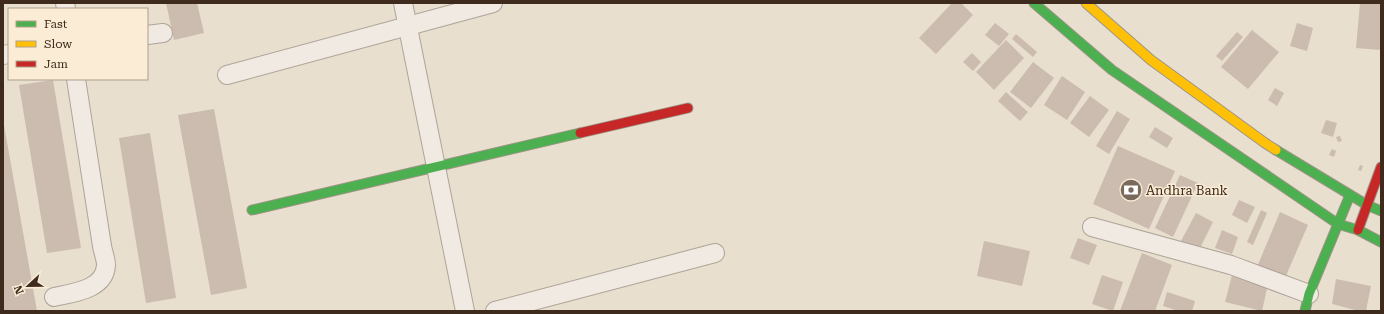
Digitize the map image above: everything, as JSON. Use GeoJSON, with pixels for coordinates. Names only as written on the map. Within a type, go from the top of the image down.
{"type":"FeatureCollection","features":[{"type":"Feature","properties":{"kind":"main road"},"geometry":{"type":"LineString","coordinates":[[1034,3],[1112,70],[1338,224],[1358,230],[1381,242]]}},
{"type":"Feature","properties":{"kind":"main road"},"geometry":{"type":"LineString","coordinates":[[1086,3],[1151,60],[1265,143],[1350,195],[1381,212]]}},
{"type":"Feature","properties":{"kind":"main road"},"geometry":{"type":"LineString","coordinates":[[252,210],[688,108]]}},
{"type":"Feature","properties":{"kind":"main road"},"geometry":{"type":"LineString","coordinates":[[1358,230],[1381,167]]}},
{"type":"Feature","properties":{"kind":"main road"},"geometry":{"type":"LineString","coordinates":[[1307,302],[1350,195]]}},
{"type":"Feature","properties":{"kind":"street"},"geometry":{"type":"LineString","coordinates":[[402,3],[408,26],[465,311]]}},
{"type":"Feature","properties":{"kind":"street"},"geometry":{"type":"LineString","coordinates":[[227,75],[493,3]]}},
{"type":"Feature","properties":{"kind":"street"},"geometry":{"type":"LineString","coordinates":[[54,297],[87,289],[102,278],[106,265],[76,80]]}},
{"type":"Feature","properties":{"kind":"street"},"geometry":{"type":"LineString","coordinates":[[1092,227],[1231,265],[1307,302]]}},
{"type":"Feature","properties":{"kind":"street"},"geometry":{"type":"LineString","coordinates":[[495,311],[715,253]]}},
{"type":"Feature","properties":{"kind":"building"},"geometry":{"type":"Polygon","coordinates":[[[166,3],[197,3],[204,33],[174,40],[166,3]]]}},
{"type":"Feature","properties":{"kind":"building"},"geometry":{"type":"Polygon","coordinates":[[[952,3],[961,3],[973,15],[936,54],[919,38],[952,3]]]}},
{"type":"Feature","properties":{"kind":"building"},"geometry":{"type":"Polygon","coordinates":[[[1360,3],[1381,3],[1381,50],[1356,48],[1360,3]]]}},
{"type":"Feature","properties":{"kind":"building"},"geometry":{"type":"Polygon","coordinates":[[[995,23],[1009,34],[999,46],[985,35],[995,23]]]}},
{"type":"Feature","properties":{"kind":"building"},"geometry":{"type":"Polygon","coordinates":[[[1297,23],[1313,28],[1307,51],[1290,46],[1297,23]]]}},
{"type":"Feature","properties":{"kind":"building"},"geometry":{"type":"Polygon","coordinates":[[[1252,30],[1279,52],[1248,89],[1221,67],[1252,30]]]}},
{"type":"Feature","properties":{"kind":"building"},"geometry":{"type":"Polygon","coordinates":[[[1237,32],[1243,37],[1222,61],[1216,56],[1237,32]]]}},
{"type":"Feature","properties":{"kind":"building"},"geometry":{"type":"Polygon","coordinates":[[[1016,34],[1037,52],[1033,57],[1012,39],[1016,34]]]}},
{"type":"Feature","properties":{"kind":"building"},"geometry":{"type":"Polygon","coordinates":[[[1006,40],[1024,58],[994,90],[976,72],[1006,40]]]}},
{"type":"Feature","properties":{"kind":"building"},"geometry":{"type":"Polygon","coordinates":[[[972,53],[981,62],[973,71],[963,62],[972,53]]]}},
{"type":"Feature","properties":{"kind":"building"},"geometry":{"type":"Polygon","coordinates":[[[1033,62],[1054,78],[1031,108],[1010,92],[1033,62]]]}},
{"type":"Feature","properties":{"kind":"building"},"geometry":{"type":"Polygon","coordinates":[[[1062,76],[1085,92],[1067,120],[1044,105],[1062,76]]]}},
{"type":"Feature","properties":{"kind":"building"},"geometry":{"type":"Polygon","coordinates":[[[53,80],[81,248],[47,253],[19,85],[53,80]]]}},
{"type":"Feature","properties":{"kind":"building"},"geometry":{"type":"Polygon","coordinates":[[[1275,88],[1284,93],[1277,106],[1268,100],[1275,88]]]}},
{"type":"Feature","properties":{"kind":"building"},"geometry":{"type":"Polygon","coordinates":[[[1006,92],[1028,112],[1020,121],[998,101],[1006,92]]]}},
{"type":"Feature","properties":{"kind":"building"},"geometry":{"type":"Polygon","coordinates":[[[1090,96],[1109,110],[1089,137],[1070,123],[1090,96]]]}},
{"type":"Feature","properties":{"kind":"building"},"geometry":{"type":"Polygon","coordinates":[[[214,109],[247,288],[211,295],[178,115],[214,109]]]}},
{"type":"Feature","properties":{"kind":"building"},"geometry":{"type":"Polygon","coordinates":[[[1117,111],[1130,119],[1109,154],[1096,146],[1117,111]]]}},
{"type":"Feature","properties":{"kind":"building"},"geometry":{"type":"Polygon","coordinates":[[[1326,120],[1337,123],[1333,137],[1321,133],[1326,120]]]}},
{"type":"Feature","properties":{"kind":"building"},"geometry":{"type":"Polygon","coordinates":[[[4,125],[37,311],[3,311],[4,125]]]}},
{"type":"Feature","properties":{"kind":"building"},"geometry":{"type":"Polygon","coordinates":[[[1155,127],[1173,138],[1167,148],[1149,137],[1155,127]]]}},
{"type":"Feature","properties":{"kind":"building"},"geometry":{"type":"Polygon","coordinates":[[[150,133],[176,298],[146,303],[119,138],[150,133]]]}},
{"type":"Feature","properties":{"kind":"building"},"geometry":{"type":"Polygon","coordinates":[[[1340,136],[1342,141],[1338,142],[1336,137],[1340,136]]]}},
{"type":"Feature","properties":{"kind":"building"},"geometry":{"type":"Polygon","coordinates":[[[1118,146],[1175,171],[1149,229],[1093,204],[1118,146]]]}},
{"type":"Feature","properties":{"kind":"building"},"geometry":{"type":"Polygon","coordinates":[[[1332,149],[1336,151],[1334,157],[1329,155],[1332,149]]]}},
{"type":"Feature","properties":{"kind":"building"},"geometry":{"type":"Polygon","coordinates":[[[1360,165],[1363,166],[1361,171],[1358,170],[1360,165]]]}},
{"type":"Feature","properties":{"kind":"building"},"geometry":{"type":"Polygon","coordinates":[[[1180,175],[1198,183],[1173,237],[1155,228],[1180,175]]]}},
{"type":"Feature","properties":{"kind":"building"},"geometry":{"type":"Polygon","coordinates":[[[1239,200],[1255,207],[1247,223],[1232,215],[1239,200]]]}},
{"type":"Feature","properties":{"kind":"building"},"geometry":{"type":"Polygon","coordinates":[[[1261,210],[1267,213],[1253,245],[1247,242],[1261,210]]]}},
{"type":"Feature","properties":{"kind":"building"},"geometry":{"type":"Polygon","coordinates":[[[1280,212],[1308,225],[1285,278],[1257,267],[1280,212]]]}},
{"type":"Feature","properties":{"kind":"building"},"geometry":{"type":"Polygon","coordinates":[[[1196,213],[1213,222],[1199,250],[1181,241],[1196,213]]]}},
{"type":"Feature","properties":{"kind":"building"},"geometry":{"type":"Polygon","coordinates":[[[1222,230],[1238,237],[1232,254],[1215,248],[1222,230]]]}},
{"type":"Feature","properties":{"kind":"building"},"geometry":{"type":"Polygon","coordinates":[[[1078,238],[1097,245],[1089,265],[1070,258],[1078,238]]]}},
{"type":"Feature","properties":{"kind":"building"},"geometry":{"type":"Polygon","coordinates":[[[984,241],[1030,251],[1022,286],[977,276],[984,241]]]}},
{"type":"Feature","properties":{"kind":"building"},"geometry":{"type":"Polygon","coordinates":[[[1142,253],[1172,265],[1155,311],[1120,311],[1142,253]]]}},
{"type":"Feature","properties":{"kind":"building"},"geometry":{"type":"Polygon","coordinates":[[[1102,275],[1123,282],[1113,311],[1092,304],[1102,275]]]}},
{"type":"Feature","properties":{"kind":"building"},"geometry":{"type":"Polygon","coordinates":[[[1232,275],[1268,284],[1262,311],[1225,302],[1232,275]]]}},
{"type":"Feature","properties":{"kind":"building"},"geometry":{"type":"Polygon","coordinates":[[[1336,279],[1371,286],[1366,311],[1359,311],[1332,304],[1336,279]]]}},
{"type":"Feature","properties":{"kind":"building"},"geometry":{"type":"Polygon","coordinates":[[[1167,292],[1195,301],[1192,311],[1178,311],[1163,306],[1167,292]]]}},
{"type":"Feature","properties":{"kind":"traffic: fast"},"geometry":{"type":"LineString","coordinates":[[1034,3],[1112,70],[1338,224],[1358,230],[1381,242]]}},
{"type":"Feature","properties":{"kind":"traffic: fast"},"geometry":{"type":"LineString","coordinates":[[252,210],[580,133]]}},
{"type":"Feature","properties":{"kind":"traffic: fast"},"geometry":{"type":"LineString","coordinates":[[1276,150],[1367,205],[1381,211]]}},
{"type":"Feature","properties":{"kind":"traffic: fast"},"geometry":{"type":"LineString","coordinates":[[1305,311],[1309,294],[1350,195]]}},
{"type":"Feature","properties":{"kind":"traffic: slow"},"geometry":{"type":"LineString","coordinates":[[1086,3],[1151,60],[1276,150]]}},
{"type":"Feature","properties":{"kind":"traffic: jam"},"geometry":{"type":"LineString","coordinates":[[580,133],[688,108]]}},
{"type":"Feature","properties":{"kind":"traffic: jam"},"geometry":{"type":"LineString","coordinates":[[1358,230],[1381,167]]}},
{"type":"Feature","properties":{"kind":"place","name":"Andhra Bank"},"geometry":{"type":"Point","coordinates":[1131,190]}}]}
